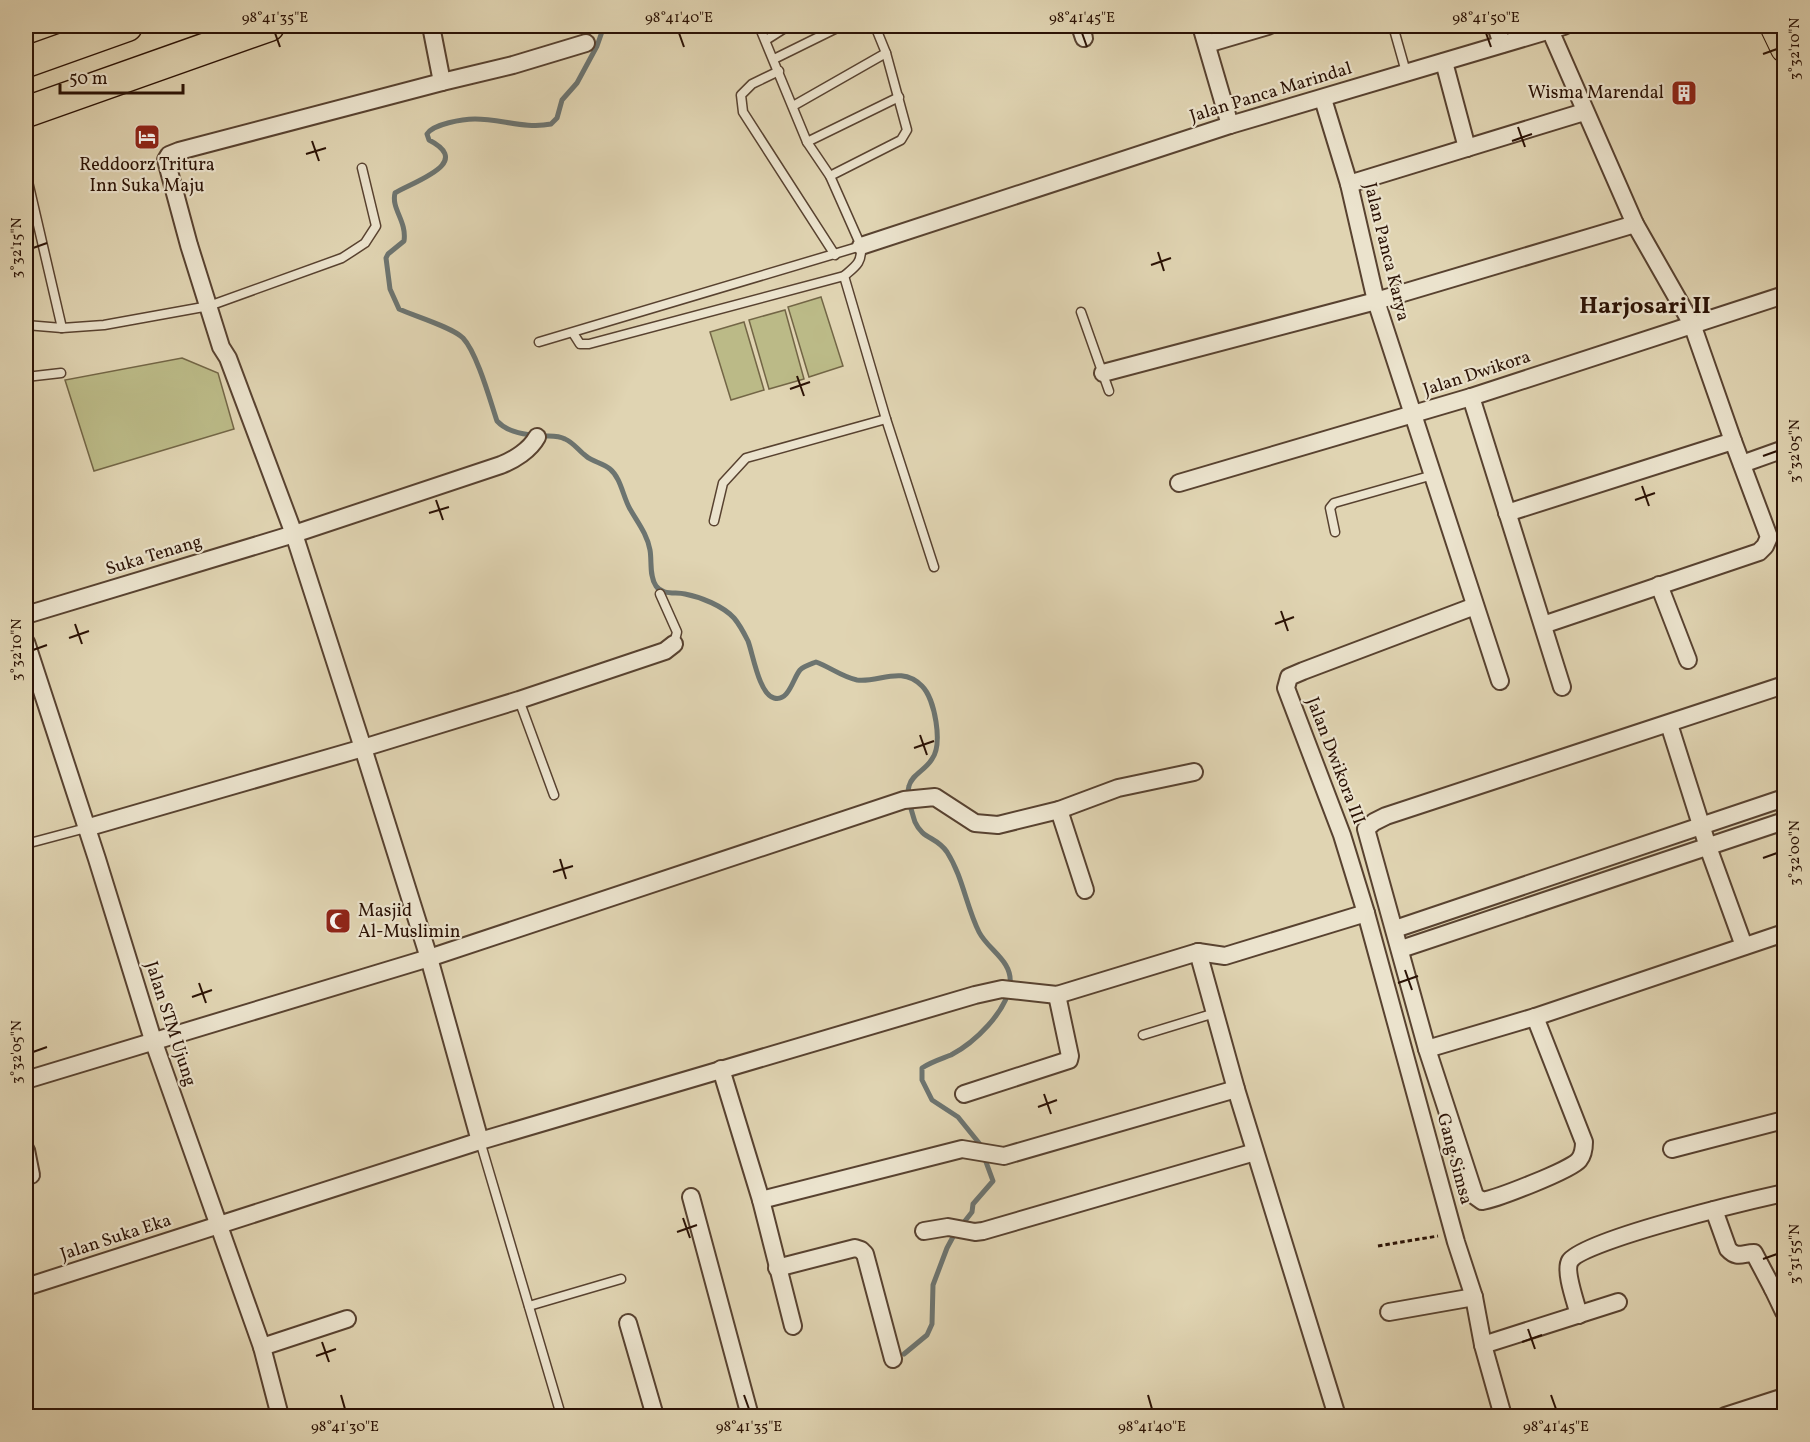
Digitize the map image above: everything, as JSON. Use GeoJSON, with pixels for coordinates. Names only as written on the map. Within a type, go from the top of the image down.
{"type":"FeatureCollection","features":[{"type":"Feature","properties":{"kind":"highway"},"geometry":{"type":"LineString","coordinates":[[26,62],[127,26]]}},
{"type":"Feature","properties":{"kind":"highway"},"geometry":{"type":"LineString","coordinates":[[26,112],[269,26]]}},
{"type":"Feature","properties":{"kind":"street"},"geometry":{"type":"LineString","coordinates":[[431,26],[442,82]]}},
{"type":"Feature","properties":{"kind":"street"},"geometry":{"type":"LineString","coordinates":[[1201,26],[1230,125]]}},
{"type":"Feature","properties":{"kind":"street"},"geometry":{"type":"LineString","coordinates":[[1207,44],[1268,26]]}},
{"type":"Feature","properties":{"kind":"street"},"geometry":{"type":"LineString","coordinates":[[1496,26],[1502,44]]}},
{"type":"Feature","properties":{"kind":"street"},"geometry":{"type":"LineString","coordinates":[[1543,625],[1753,554],[1765,546],[1769,537],[1692,324],[1635,224],[1584,112],[1557,28]]}},
{"type":"Feature","properties":{"kind":"street","name":"Jalan Panca Marindal"},"geometry":{"type":"LineString","coordinates":[[861,246],[1230,125],[1557,28]]}},
{"type":"Feature","properties":{"kind":"street"},"geometry":{"type":"LineString","coordinates":[[480,1141],[429,958],[363,748],[294,534],[228,358],[221,347],[166,160],[169,155],[179,151],[513,65],[586,43]]}},
{"type":"Feature","properties":{"kind":"street"},"geometry":{"type":"LineString","coordinates":[[1444,62],[1467,148]]}},
{"type":"Feature","properties":{"kind":"street","name":"Jalan Panca Karya"},"geometry":{"type":"LineString","coordinates":[[1323,99],[1349,184],[1376,301],[1415,415]]}},
{"type":"Feature","properties":{"kind":"street"},"geometry":{"type":"LineString","coordinates":[[1349,184],[1584,112]]}},
{"type":"Feature","properties":{"kind":"street"},"geometry":{"type":"LineString","coordinates":[[1103,373],[1376,301],[1635,224]]}},
{"type":"Feature","properties":{"kind":"street","name":"Jalan Dwikora"},"geometry":{"type":"LineString","coordinates":[[1179,483],[1415,415],[1785,295]]}},
{"type":"Feature","properties":{"kind":"street"},"geometry":{"type":"LineString","coordinates":[[1471,397],[1562,687]]}},
{"type":"Feature","properties":{"kind":"street"},"geometry":{"type":"LineString","coordinates":[[1415,415],[1500,681]]}},
{"type":"Feature","properties":{"kind":"street","name":"Suka Tenang"},"geometry":{"type":"LineString","coordinates":[[26,615],[294,534],[509,461],[530,447],[537,437]]}},
{"type":"Feature","properties":{"kind":"street"},"geometry":{"type":"LineString","coordinates":[[1507,513],[1733,441]]}},
{"type":"Feature","properties":{"kind":"street"},"geometry":{"type":"LineString","coordinates":[[1742,464],[1785,449]]}},
{"type":"Feature","properties":{"kind":"street"},"geometry":{"type":"LineString","coordinates":[[1659,585],[1688,660]]}},
{"type":"Feature","properties":{"kind":"street","name":"Jalan Dwikora III"},"geometry":{"type":"LineString","coordinates":[[1366,913],[1342,835],[1290,702],[1286,688],[1289,677],[1475,606]]}},
{"type":"Feature","properties":{"kind":"street","name":"Jalan STM Ujung"},"geometry":{"type":"LineString","coordinates":[[26,642],[153,1041],[262,1347],[280,1416]]}},
{"type":"Feature","properties":{"kind":"street"},"geometry":{"type":"LineString","coordinates":[[86,828],[363,748],[519,700],[665,651],[674,644]]}},
{"type":"Feature","properties":{"kind":"street"},"geometry":{"type":"LineString","coordinates":[[1535,1017],[1584,1142],[1584,1149],[1578,1161],[1565,1169],[1482,1202],[1475,1197],[1427,1049],[1366,829],[1386,816],[1785,685]]}},
{"type":"Feature","properties":{"kind":"street"},"geometry":{"type":"LineString","coordinates":[[1669,724],[1708,847],[1744,946]]}},
{"type":"Feature","properties":{"kind":"street"},"geometry":{"type":"LineString","coordinates":[[26,1080],[429,958],[904,800],[935,797],[975,824],[998,825],[1059,810],[1118,788],[1194,772]]}},
{"type":"Feature","properties":{"kind":"street"},"geometry":{"type":"LineString","coordinates":[[1395,929],[1785,798]]}},
{"type":"Feature","properties":{"kind":"street"},"geometry":{"type":"LineString","coordinates":[[1059,810],[1085,890]]}},
{"type":"Feature","properties":{"kind":"street"},"geometry":{"type":"LineString","coordinates":[[1401,949],[1785,821]]}},
{"type":"Feature","properties":{"kind":"street"},"geometry":{"type":"LineString","coordinates":[[964,1094],[1068,1060],[1070,1056],[1050,994],[1198,952],[1225,957],[1366,913]]}},
{"type":"Feature","properties":{"kind":"street","name":"Gang Simsa"},"geometry":{"type":"LineString","coordinates":[[1366,913],[1454,1234],[1474,1297],[1483,1345],[1503,1416]]}},
{"type":"Feature","properties":{"kind":"street"},"geometry":{"type":"LineString","coordinates":[[1427,1049],[1535,1017],[1785,933]]}},
{"type":"Feature","properties":{"kind":"street"},"geometry":{"type":"LineString","coordinates":[[1198,952],[1236,1089],[1337,1416]]}},
{"type":"Feature","properties":{"kind":"street","name":"Jalan Suka Eka"},"geometry":{"type":"LineString","coordinates":[[26,1287],[480,1141],[975,995],[1002,989],[1050,994]]}},
{"type":"Feature","properties":{"kind":"street"},"geometry":{"type":"LineString","coordinates":[[722,1069],[761,1200],[793,1326]]}},
{"type":"Feature","properties":{"kind":"street"},"geometry":{"type":"LineString","coordinates":[[761,1200],[962,1149],[1004,1156],[1236,1089]]}},
{"type":"Feature","properties":{"kind":"street"},"geometry":{"type":"LineString","coordinates":[[1672,1149],[1785,1120]]}},
{"type":"Feature","properties":{"kind":"street"},"geometry":{"type":"LineString","coordinates":[[26,1150],[31,1175]]}},
{"type":"Feature","properties":{"kind":"street"},"geometry":{"type":"LineString","coordinates":[[924,1231],[948,1227],[983,1231],[1255,1152]]}},
{"type":"Feature","properties":{"kind":"street"},"geometry":{"type":"LineString","coordinates":[[1579,1315],[1568,1273],[1569,1262],[1577,1254],[1603,1242],[1714,1210],[1785,1193]]}},
{"type":"Feature","properties":{"kind":"street"},"geometry":{"type":"LineString","coordinates":[[691,1197],[750,1416]]}},
{"type":"Feature","properties":{"kind":"street"},"geometry":{"type":"LineString","coordinates":[[1714,1210],[1728,1249],[1736,1256],[1754,1253],[1779,1286],[1785,1312]]}},
{"type":"Feature","properties":{"kind":"street"},"geometry":{"type":"LineString","coordinates":[[777,1268],[855,1248],[861,1250],[865,1254],[893,1359]]}},
{"type":"Feature","properties":{"kind":"street"},"geometry":{"type":"LineString","coordinates":[[1389,1312],[1474,1297]]}},
{"type":"Feature","properties":{"kind":"street"},"geometry":{"type":"LineString","coordinates":[[1483,1345],[1618,1302]]}},
{"type":"Feature","properties":{"kind":"street"},"geometry":{"type":"LineString","coordinates":[[262,1347],[347,1319]]}},
{"type":"Feature","properties":{"kind":"street"},"geometry":{"type":"LineString","coordinates":[[628,1323],[655,1416]]}},
{"type":"Feature","properties":{"kind":"street"},"geometry":{"type":"LineString","coordinates":[[1725,1416],[1785,1397]]}},
{"type":"Feature","properties":{"kind":"lane"},"geometry":{"type":"LineString","coordinates":[[573,333],[580,344],[589,344],[843,276],[855,267],[862,257],[861,246],[830,176],[807,142],[759,26]]}},
{"type":"Feature","properties":{"kind":"lane"},"geometry":{"type":"LineString","coordinates":[[766,40],[788,26]]}},
{"type":"Feature","properties":{"kind":"lane"},"geometry":{"type":"LineString","coordinates":[[774,58],[841,26]]}},
{"type":"Feature","properties":{"kind":"lane"},"geometry":{"type":"LineString","coordinates":[[830,176],[901,140],[907,130],[886,53],[875,26]]}},
{"type":"Feature","properties":{"kind":"lane"},"geometry":{"type":"LineString","coordinates":[[1394,26],[1406,72]]}},
{"type":"Feature","properties":{"kind":"lane"},"geometry":{"type":"LineString","coordinates":[[793,106],[886,53]]}},
{"type":"Feature","properties":{"kind":"lane"},"geometry":{"type":"LineString","coordinates":[[779,71],[752,84],[741,95],[742,112],[835,255]]}},
{"type":"Feature","properties":{"kind":"lane"},"geometry":{"type":"LineString","coordinates":[[807,142],[898,97]]}},
{"type":"Feature","properties":{"kind":"lane"},"geometry":{"type":"LineString","coordinates":[[26,325],[62,328],[104,325],[209,306],[342,258],[365,243],[376,226],[362,168]]}},
{"type":"Feature","properties":{"kind":"lane"},"geometry":{"type":"LineString","coordinates":[[26,173],[62,328]]}},
{"type":"Feature","properties":{"kind":"lane"},"geometry":{"type":"LineString","coordinates":[[539,342],[861,246]]}},
{"type":"Feature","properties":{"kind":"lane"},"geometry":{"type":"LineString","coordinates":[[843,276],[934,567]]}},
{"type":"Feature","properties":{"kind":"lane"},"geometry":{"type":"LineString","coordinates":[[1081,312],[1109,391]]}},
{"type":"Feature","properties":{"kind":"lane"},"geometry":{"type":"LineString","coordinates":[[26,377],[61,373]]}},
{"type":"Feature","properties":{"kind":"lane"},"geometry":{"type":"LineString","coordinates":[[714,521],[723,483],[746,458],[886,418]]}},
{"type":"Feature","properties":{"kind":"lane"},"geometry":{"type":"LineString","coordinates":[[1335,532],[1330,508],[1334,503],[1433,475]]}},
{"type":"Feature","properties":{"kind":"lane"},"geometry":{"type":"LineString","coordinates":[[660,594],[677,632],[674,644]]}},
{"type":"Feature","properties":{"kind":"lane"},"geometry":{"type":"LineString","coordinates":[[519,700],[554,795]]}},
{"type":"Feature","properties":{"kind":"lane"},"geometry":{"type":"LineString","coordinates":[[26,844],[86,828]]}},
{"type":"Feature","properties":{"kind":"lane"},"geometry":{"type":"LineString","coordinates":[[1143,1035],[1216,1013]]}},
{"type":"Feature","properties":{"kind":"lane"},"geometry":{"type":"LineString","coordinates":[[480,1141],[561,1415]]}},
{"type":"Feature","properties":{"kind":"lane"},"geometry":{"type":"LineString","coordinates":[[529,1306],[621,1279]]}},
{"type":"Feature","properties":{"kind":"path"},"geometry":{"type":"LineString","coordinates":[[1378,1246],[1454,1234]]}},
{"type":"Feature","properties":{"kind":"shaded area"},"geometry":{"type":"Polygon","coordinates":[[[821,297],[843,366],[809,377],[788,307],[821,297]]]}},
{"type":"Feature","properties":{"kind":"shaded area"},"geometry":{"type":"Polygon","coordinates":[[[785,310],[804,379],[769,389],[749,320],[785,310]]]}},
{"type":"Feature","properties":{"kind":"shaded area"},"geometry":{"type":"Polygon","coordinates":[[[744,322],[764,390],[731,400],[710,332],[744,322]]]}},
{"type":"Feature","properties":{"kind":"shaded area"},"geometry":{"type":"Polygon","coordinates":[[[182,358],[218,373],[234,429],[94,471],[65,380],[182,358]]]}},
{"type":"Feature","properties":{"kind":"waterway"},"geometry":{"type":"LineString","coordinates":[[604,26],[597,46],[577,83],[562,100],[557,118],[551,124],[522,125],[470,119],[430,130],[427,134],[429,140],[441,148],[445,156],[443,164],[436,171],[395,193],[394,199],[403,227],[404,241],[386,258],[390,289],[399,309],[442,326],[463,338],[473,354],[497,421],[501,425],[524,434],[562,438],[614,473],[647,539],[652,578],[656,586],[665,592],[685,594],[705,600],[734,618],[748,641],[760,682],[769,695],[774,698],[783,696],[800,670],[816,662],[857,680],[890,676],[906,677],[914,680],[927,692],[934,711],[937,743],[929,763],[916,775],[909,786],[911,809],[918,828],[947,852],[961,881],[979,932],[1004,962],[1010,976],[1010,984],[1003,1005],[979,1035],[960,1050],[922,1068],[922,1080],[932,1100],[958,1117],[979,1143],[993,1181],[973,1204],[972,1212],[947,1248],[933,1285],[932,1324],[927,1335],[904,1354]]}},
{"type":"Feature","properties":{"kind":"place","name":"Wisma Marendal"},"geometry":{"type":"Point","coordinates":[1684,93]}},
{"type":"Feature","properties":{"kind":"place","name":"Reddoorz Tritura Inn Suka Maju"},"geometry":{"type":"Point","coordinates":[147,137]}},
{"type":"Feature","properties":{"kind":"place","name":"Masjid Al-Muslimin"},"geometry":{"type":"Point","coordinates":[338,921]}},
{"type":"Feature","properties":{"kind":"district","name":"Harjosari II"},"geometry":{"type":"Point","coordinates":[1645,307]}}]}
